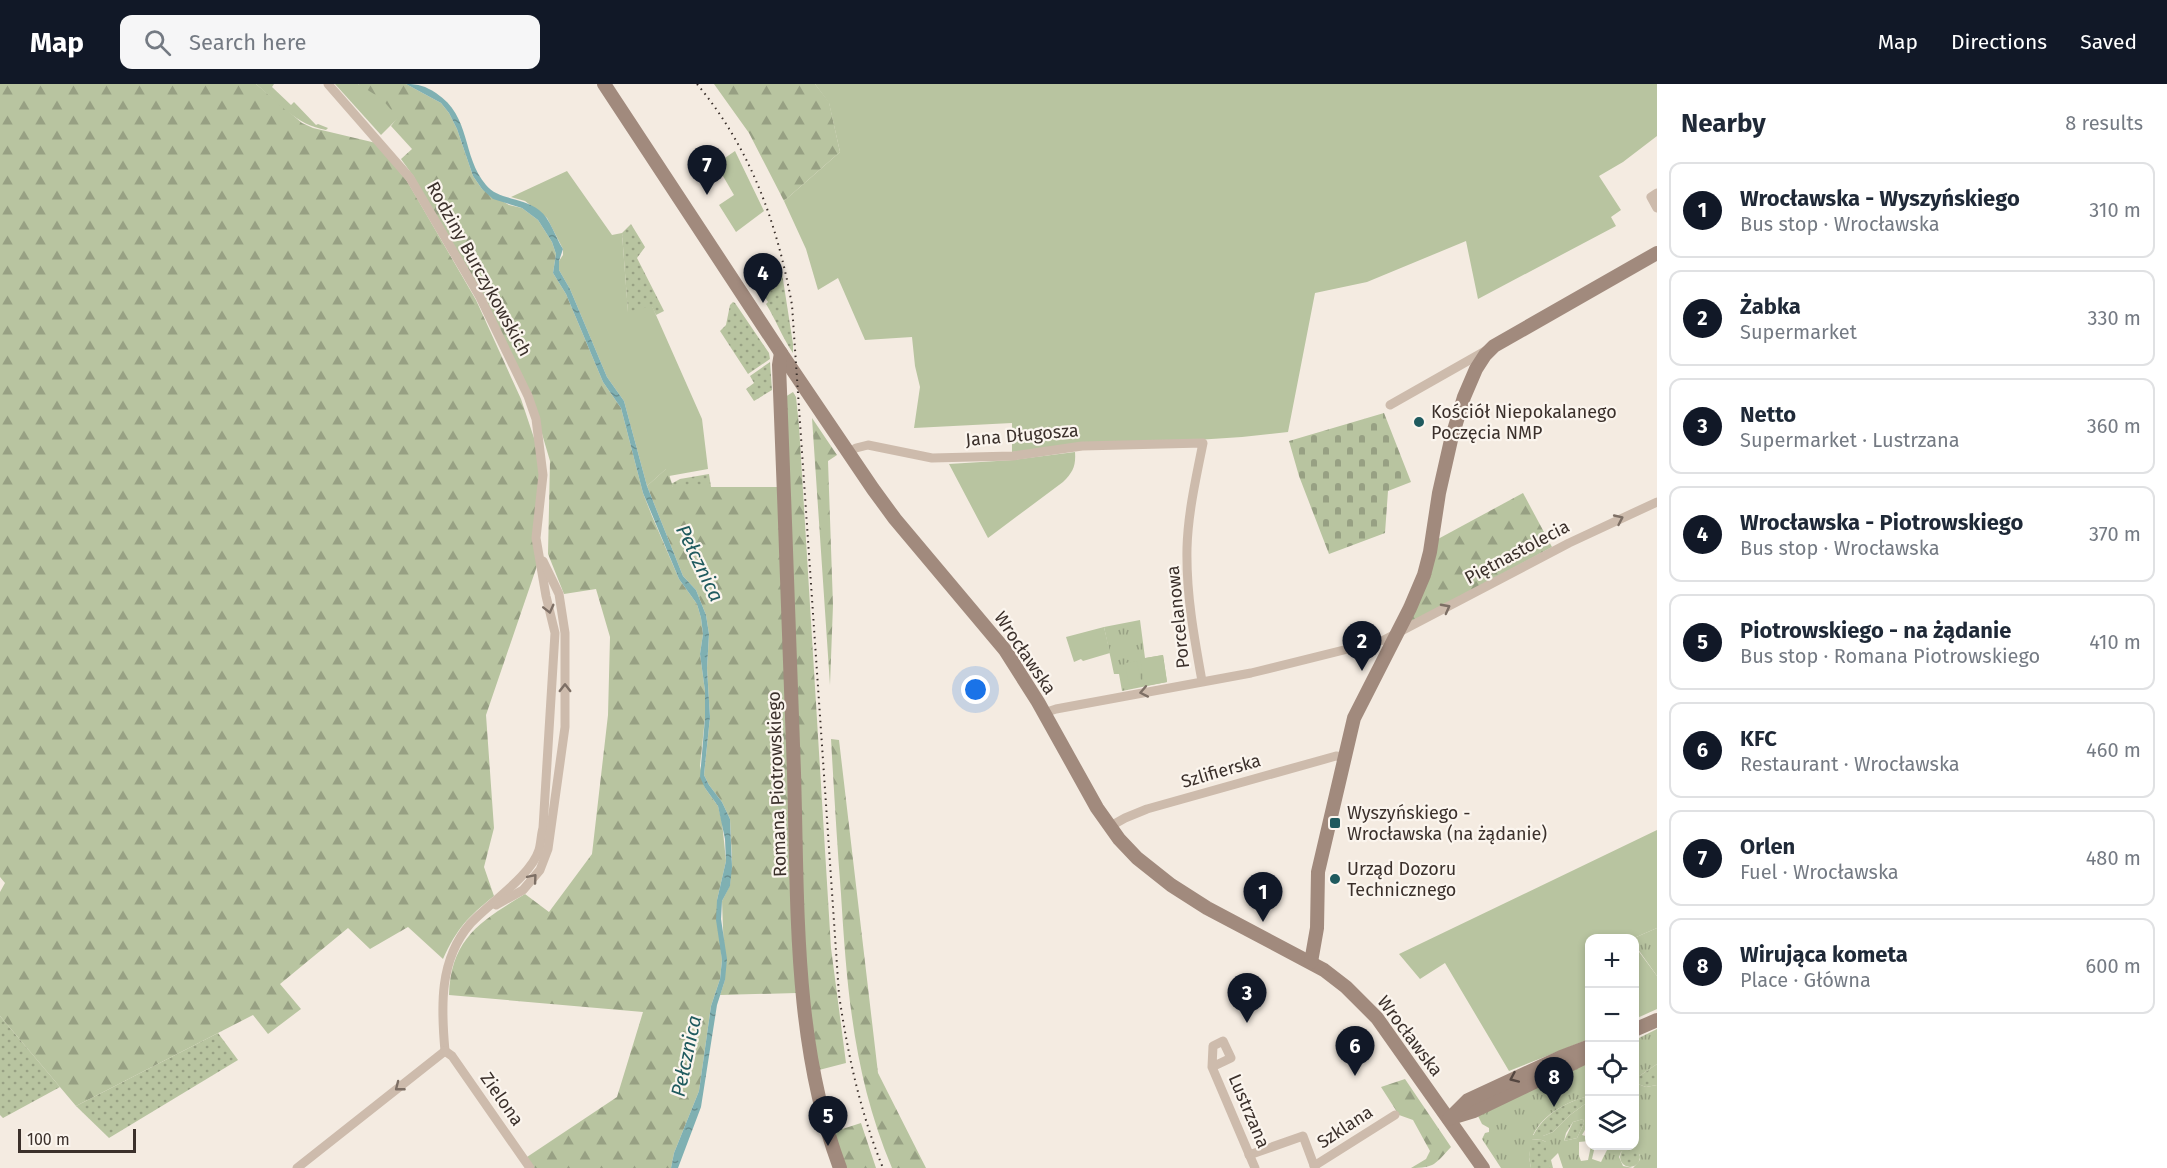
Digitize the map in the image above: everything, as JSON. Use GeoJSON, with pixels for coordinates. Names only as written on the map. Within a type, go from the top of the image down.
{"type":"FeatureCollection","features":[{"type":"Feature","properties":{"kind":"street","name":"Rodziny Burczykowskich"},"geometry":{"type":"LineString","coordinates":[[328,84],[410,178],[480,297],[528,396],[536,419],[543,475],[536,538],[555,633],[543,828],[538,853],[522,876],[471,923],[458,940],[446,972],[442,1010],[445,1051]]}},
{"type":"Feature","properties":{"kind":"street","name":"Wrocławska"},"geometry":{"type":"LineString","coordinates":[[604,84],[848,453],[895,519],[998,641],[1044,713],[1109,827],[1137,858],[1171,885],[1206,908],[1311,962],[1335,977],[1368,1009],[1465,1140],[1483,1168]]}},
{"type":"Feature","properties":{"kind":"street"},"geometry":{"type":"LineString","coordinates":[[1657,193],[1652,197],[1657,208]]}},
{"type":"Feature","properties":{"kind":"street"},"geometry":{"type":"LineString","coordinates":[[1390,405],[1657,253]]}},
{"type":"Feature","properties":{"kind":"street"},"geometry":{"type":"LineString","coordinates":[[1311,962],[1317,928],[1318,872],[1354,718],[1410,608],[1424,575],[1442,482],[1464,397],[1476,369],[1494,346]]}},
{"type":"Feature","properties":{"kind":"street","name":"Romana Piotrowskiego"},"geometry":{"type":"LineString","coordinates":[[781,353],[778,365],[790,639],[800,974],[813,1067],[840,1168]]}},
{"type":"Feature","properties":{"kind":"street"},"geometry":{"type":"LineString","coordinates":[[780,394],[783,383],[794,372]]}},
{"type":"Feature","properties":{"kind":"street","name":"Jana Długosza"},"geometry":{"type":"LineString","coordinates":[[848,453],[856,448],[868,446],[932,458],[1013,456],[1082,446],[1203,443]]}},
{"type":"Feature","properties":{"kind":"street","name":"Porcelanowa"},"geometry":{"type":"LineString","coordinates":[[1202,681],[1189,608],[1187,546],[1203,443]]}},
{"type":"Feature","properties":{"kind":"street","name":"Piętnastolecia"},"geometry":{"type":"LineString","coordinates":[[1044,713],[1202,681],[1251,674],[1395,636],[1569,543],[1657,502]]}},
{"type":"Feature","properties":{"kind":"street","name":"Rodziny Burczykowskich"},"geometry":{"type":"LineString","coordinates":[[486,910],[523,890],[540,870],[548,849],[565,727],[565,633],[559,594],[539,552]]}},
{"type":"Feature","properties":{"kind":"street","name":"Szlifierska"},"geometry":{"type":"LineString","coordinates":[[1109,827],[1147,809],[1336,756],[1345,757]]}},
{"type":"Feature","properties":{"kind":"street"},"geometry":{"type":"LineString","coordinates":[[1639,1028],[1657,1020]]}},
{"type":"Feature","properties":{"kind":"street"},"geometry":{"type":"LineString","coordinates":[[1449,1119],[1551,1061],[1585,1048]]}},
{"type":"Feature","properties":{"kind":"street"},"geometry":{"type":"LineString","coordinates":[[297,1168],[445,1051]]}},
{"type":"Feature","properties":{"kind":"street","name":"Zielona"},"geometry":{"type":"LineString","coordinates":[[445,1051],[452,1056],[530,1168]]}},
{"type":"Feature","properties":{"kind":"street"},"geometry":{"type":"LineString","coordinates":[[1433,1096],[1471,1106],[1585,1057]]}},
{"type":"Feature","properties":{"kind":"street","name":"Lustrzana"},"geometry":{"type":"LineString","coordinates":[[1212,1067],[1255,1168]]}},
{"type":"Feature","properties":{"kind":"street"},"geometry":{"type":"LineString","coordinates":[[1465,1140],[1465,1128],[1471,1106]]}},
{"type":"Feature","properties":{"kind":"street","name":"Szklana"},"geometry":{"type":"LineString","coordinates":[[1250,1155],[1303,1136],[1314,1167],[1395,1115]]}},
{"type":"Feature","properties":{"kind":"green space"},"geometry":{"type":"Polygon","coordinates":[[[0,84],[256,84],[302,123],[313,128],[376,143],[407,181],[476,300],[521,399],[542,462],[539,560],[486,715],[494,828],[484,867],[494,896],[464,924],[443,959],[408,927],[370,949],[348,928],[280,984],[301,1009],[268,1034],[253,1015],[76,1106],[0,1016],[0,892],[5,883],[0,877],[0,84]]]}},
{"type":"Feature","properties":{"kind":"green space"},"geometry":{"type":"Polygon","coordinates":[[[256,84],[274,84],[272,87],[291,105],[294,102],[316,125],[328,128],[326,130],[316,127],[297,118],[256,84]]]}},
{"type":"Feature","properties":{"kind":"green space"},"geometry":{"type":"Polygon","coordinates":[[[335,84],[358,84],[382,99],[398,118],[381,135],[335,84]]]}},
{"type":"Feature","properties":{"kind":"green space"},"geometry":{"type":"Polygon","coordinates":[[[358,84],[406,84],[441,103],[457,129],[473,176],[482,189],[509,205],[522,208],[538,220],[552,242],[556,254],[553,273],[566,294],[603,382],[621,408],[643,493],[652,516],[679,579],[697,604],[703,634],[700,654],[705,691],[700,766],[705,788],[718,806],[726,861],[717,900],[722,960],[720,979],[711,1006],[699,1091],[674,1153],[671,1168],[534,1168],[527,1157],[617,1097],[643,1012],[449,995],[451,975],[456,959],[471,933],[495,913],[525,894],[549,912],[592,854],[608,715],[610,637],[596,589],[564,594],[548,554],[550,461],[530,393],[414,177],[401,159],[412,149],[391,126],[397,118],[358,84]]]}},
{"type":"Feature","properties":{"kind":"green space"},"geometry":{"type":"Polygon","coordinates":[[[714,84],[815,84],[829,102],[840,152],[784,201],[749,133],[714,84]]]}},
{"type":"Feature","properties":{"kind":"green space"},"geometry":{"type":"Polygon","coordinates":[[[815,84],[1657,84],[1657,136],[1623,162],[1599,176],[1621,210],[1611,217],[1616,226],[1478,299],[1466,241],[1367,282],[1315,293],[1288,432],[1012,452],[1012,423],[914,428],[920,387],[912,337],[865,340],[838,278],[818,290],[806,249],[784,201],[840,152],[829,103],[815,84]]]}},
{"type":"Feature","properties":{"kind":"green space"},"geometry":{"type":"Polygon","coordinates":[[[735,151],[764,211],[736,232],[719,205],[734,195],[716,164],[735,151]]]}},
{"type":"Feature","properties":{"kind":"green space"},"geometry":{"type":"Polygon","coordinates":[[[567,171],[612,235],[622,233],[628,312],[652,306],[702,419],[708,469],[669,476],[666,469],[647,486],[624,401],[607,377],[570,289],[559,270],[563,249],[547,218],[525,201],[511,197],[567,171]]]}},
{"type":"Feature","properties":{"kind":"green space"},"geometry":{"type":"Polygon","coordinates":[[[631,224],[645,247],[637,258],[664,311],[656,315],[652,307],[628,313],[622,233],[631,224]]]}},
{"type":"Feature","properties":{"kind":"green space"},"geometry":{"type":"Polygon","coordinates":[[[782,273],[793,353],[766,304],[768,302],[754,289],[782,273]]]}},
{"type":"Feature","properties":{"kind":"green space"},"geometry":{"type":"Polygon","coordinates":[[[733,302],[769,353],[770,359],[748,374],[720,331],[726,325],[730,305],[733,302]]]}},
{"type":"Feature","properties":{"kind":"green space"},"geometry":{"type":"Polygon","coordinates":[[[770,362],[772,390],[754,401],[746,389],[754,383],[750,376],[770,362]]]}},
{"type":"Feature","properties":{"kind":"green space"},"geometry":{"type":"Polygon","coordinates":[[[793,392],[796,397],[799,426],[831,948],[846,1063],[819,1070],[805,974],[785,397],[793,392]]]}},
{"type":"Feature","properties":{"kind":"green space"},"geometry":{"type":"Polygon","coordinates":[[[1384,413],[1411,482],[1388,491],[1385,533],[1329,554],[1299,476],[1289,441],[1384,413]]]}},
{"type":"Feature","properties":{"kind":"green space"},"geometry":{"type":"Polygon","coordinates":[[[812,418],[837,455],[828,461],[833,605],[830,685],[812,418]]]}},
{"type":"Feature","properties":{"kind":"green space"},"geometry":{"type":"Polygon","coordinates":[[[1075,452],[1073,469],[1063,482],[988,538],[949,464],[1013,460],[1075,452]]]}},
{"type":"Feature","properties":{"kind":"green space"},"geometry":{"type":"Polygon","coordinates":[[[667,468],[673,487],[779,487],[797,993],[720,995],[725,980],[722,901],[730,885],[732,858],[730,819],[704,775],[710,717],[707,668],[709,634],[706,615],[696,590],[683,576],[647,486],[667,468]]]}},
{"type":"Feature","properties":{"kind":"green space"},"geometry":{"type":"Polygon","coordinates":[[[709,474],[711,487],[673,487],[671,484],[680,479],[709,474]]]}},
{"type":"Feature","properties":{"kind":"green space"},"geometry":{"type":"Polygon","coordinates":[[[1523,493],[1552,547],[1410,624],[1438,539],[1523,493]]]}},
{"type":"Feature","properties":{"kind":"green space"},"geometry":{"type":"Polygon","coordinates":[[[1140,620],[1145,658],[1163,655],[1167,682],[1122,691],[1119,674],[1114,674],[1104,627],[1140,620]]]}},
{"type":"Feature","properties":{"kind":"green space"},"geometry":{"type":"Polygon","coordinates":[[[1104,627],[1110,653],[1074,662],[1066,637],[1104,627]]]}},
{"type":"Feature","properties":{"kind":"green space"},"geometry":{"type":"Polygon","coordinates":[[[1163,655],[1167,682],[1145,686],[1140,659],[1163,655]]]}},
{"type":"Feature","properties":{"kind":"green space"},"geometry":{"type":"Polygon","coordinates":[[[1137,661],[1141,683],[1129,685],[1125,663],[1137,661]]]}},
{"type":"Feature","properties":{"kind":"green space"},"geometry":{"type":"Polygon","coordinates":[[[831,739],[839,740],[878,1073],[926,1168],[892,1168],[879,1134],[861,1067],[854,1034],[846,965],[831,739]]]}},
{"type":"Feature","properties":{"kind":"green space"},"geometry":{"type":"Polygon","coordinates":[[[1657,830],[1657,928],[1639,936],[1639,934],[1585,934],[1585,1041],[1509,1071],[1445,963],[1420,979],[1399,954],[1657,830]]]}},
{"type":"Feature","properties":{"kind":"green space"},"geometry":{"type":"Polygon","coordinates":[[[1657,928],[1657,976],[1639,951],[1639,936],[1657,928]]]}},
{"type":"Feature","properties":{"kind":"green space"},"geometry":{"type":"Polygon","coordinates":[[[1639,952],[1657,976],[1657,1009],[1639,1017],[1639,952]]]}},
{"type":"Feature","properties":{"kind":"green space"},"geometry":{"type":"Polygon","coordinates":[[[0,1016],[60,1087],[3,1118],[0,1115],[0,1016]]]}},
{"type":"Feature","properties":{"kind":"green space"},"geometry":{"type":"Polygon","coordinates":[[[1657,1029],[1657,1064],[1639,1076],[1639,1042],[1639,1038],[1657,1029]]]}},
{"type":"Feature","properties":{"kind":"green space"},"geometry":{"type":"Polygon","coordinates":[[[218,1033],[238,1060],[109,1138],[76,1106],[218,1033]]]}},
{"type":"Feature","properties":{"kind":"green space"},"geometry":{"type":"Polygon","coordinates":[[[1585,1064],[1585,1097],[1573,1101],[1550,1115],[1533,1135],[1543,1136],[1553,1132],[1585,1104],[1585,1130],[1582,1135],[1585,1136],[1585,1141],[1579,1142],[1581,1161],[1588,1160],[1590,1150],[1594,1150],[1592,1159],[1601,1162],[1607,1150],[1624,1150],[1619,1157],[1623,1166],[1633,1168],[1563,1168],[1558,1153],[1551,1160],[1553,1168],[1550,1168],[1546,1157],[1546,1142],[1532,1139],[1529,1157],[1531,1168],[1501,1168],[1482,1139],[1485,1133],[1489,1132],[1489,1128],[1482,1124],[1478,1116],[1585,1064]],[[1583,1119],[1573,1122],[1564,1141],[1577,1138],[1584,1123],[1583,1119]]]}},
{"type":"Feature","properties":{"kind":"green space"},"geometry":{"type":"Polygon","coordinates":[[[1657,1064],[1657,1085],[1646,1087],[1639,1084],[1639,1076],[1657,1064]]]}},
{"type":"Feature","properties":{"kind":"green space"},"geometry":{"type":"Polygon","coordinates":[[[1405,1079],[1451,1147],[1430,1166],[1411,1168],[1426,1159],[1430,1151],[1413,1120],[1399,1115],[1381,1087],[1405,1079]]]}},
{"type":"Feature","properties":{"kind":"green space"},"geometry":{"type":"Polygon","coordinates":[[[1639,1084],[1646,1087],[1657,1085],[1657,1168],[1633,1168],[1640,1160],[1640,1155],[1636,1150],[1639,1150],[1639,1084]]]}},
{"type":"Feature","properties":{"kind":"green space"},"geometry":{"type":"Polygon","coordinates":[[[1585,1097],[1585,1104],[1553,1132],[1543,1136],[1533,1136],[1549,1115],[1572,1101],[1585,1097]]]}},
{"type":"Feature","properties":{"kind":"green space"},"geometry":{"type":"Polygon","coordinates":[[[1583,1119],[1584,1123],[1577,1138],[1564,1141],[1573,1122],[1583,1119]]]}},
{"type":"Feature","properties":{"kind":"green space"},"geometry":{"type":"Polygon","coordinates":[[[861,1123],[876,1168],[846,1168],[833,1132],[861,1123]]]}},
{"type":"Feature","properties":{"kind":"green space"},"geometry":{"type":"Polygon","coordinates":[[[1531,1139],[1546,1142],[1550,1168],[1531,1168],[1529,1157],[1531,1139]]]}},
{"type":"Feature","properties":{"kind":"green space"},"geometry":{"type":"Polygon","coordinates":[[[1623,1150],[1637,1150],[1640,1153],[1640,1161],[1634,1167],[1626,1167],[1620,1161],[1620,1153],[1623,1150]]]}},
{"type":"Feature","properties":{"kind":"water"},"geometry":{"type":"Polygon","coordinates":[[[406,84],[425,87],[447,103],[461,125],[478,173],[491,190],[532,206],[539,210],[550,223],[563,249],[559,270],[570,289],[607,377],[624,401],[647,486],[683,576],[696,590],[706,615],[709,634],[707,668],[710,717],[704,775],[730,819],[732,867],[730,886],[722,901],[721,919],[727,959],[725,980],[717,1005],[701,1107],[678,1168],[671,1168],[674,1153],[699,1091],[711,1006],[720,979],[722,960],[716,920],[717,900],[726,861],[725,839],[718,806],[700,777],[705,718],[705,691],[700,654],[703,634],[701,618],[697,604],[679,579],[643,493],[621,408],[603,382],[566,294],[553,273],[556,254],[552,242],[538,220],[522,208],[493,199],[482,189],[473,176],[449,113],[441,103],[406,84]]]}},
{"type":"Feature","properties":{"kind":"railway"},"geometry":{"type":"LineString","coordinates":[[697,84],[733,134],[759,188],[770,216],[792,305],[839,995],[856,1083],[883,1168]]}},
{"type":"Feature","properties":{"kind":"place","name":"Orlen"},"geometry":{"type":"Point","coordinates":[707,195]}},
{"type":"Feature","properties":{"kind":"place","name":"Wrocławska - Piotrowskiego"},"geometry":{"type":"Point","coordinates":[763,303]}},
{"type":"Feature","properties":{"kind":"place","name":"Kościół Niepokalanego Poczęcia NMP"},"geometry":{"type":"Point","coordinates":[1419,422]}},
{"type":"Feature","properties":{"kind":"place","name":"Żabka"},"geometry":{"type":"Point","coordinates":[1362,671]}},
{"type":"Feature","properties":{"kind":"place","name":"Wyszyńskiego - Wrocławska (na żądanie)"},"geometry":{"type":"Point","coordinates":[1335,823]}},
{"type":"Feature","properties":{"kind":"place","name":"Urząd Dozoru Technicznego"},"geometry":{"type":"Point","coordinates":[1335,879]}},
{"type":"Feature","properties":{"kind":"place","name":"Wrocławska - Wyszyńskiego"},"geometry":{"type":"Point","coordinates":[1263,922]}},
{"type":"Feature","properties":{"kind":"place","name":"Netto"},"geometry":{"type":"Point","coordinates":[1247,1023]}},
{"type":"Feature","properties":{"kind":"place","name":"KFC"},"geometry":{"type":"Point","coordinates":[1355,1076]}},
{"type":"Feature","properties":{"kind":"place","name":"Wirująca kometa"},"geometry":{"type":"Point","coordinates":[1554,1107]}},
{"type":"Feature","properties":{"kind":"place","name":"Piotrowskiego - na żądanie"},"geometry":{"type":"Point","coordinates":[828,1146]}},
{"type":"Feature","properties":{"kind":"water label","name":"Pełcznica"},"geometry":{"type":"Point","coordinates":[700,563]}},
{"type":"Feature","properties":{"kind":"water label","name":"Pełcznica"},"geometry":{"type":"Point","coordinates":[686,1056]}}]}
